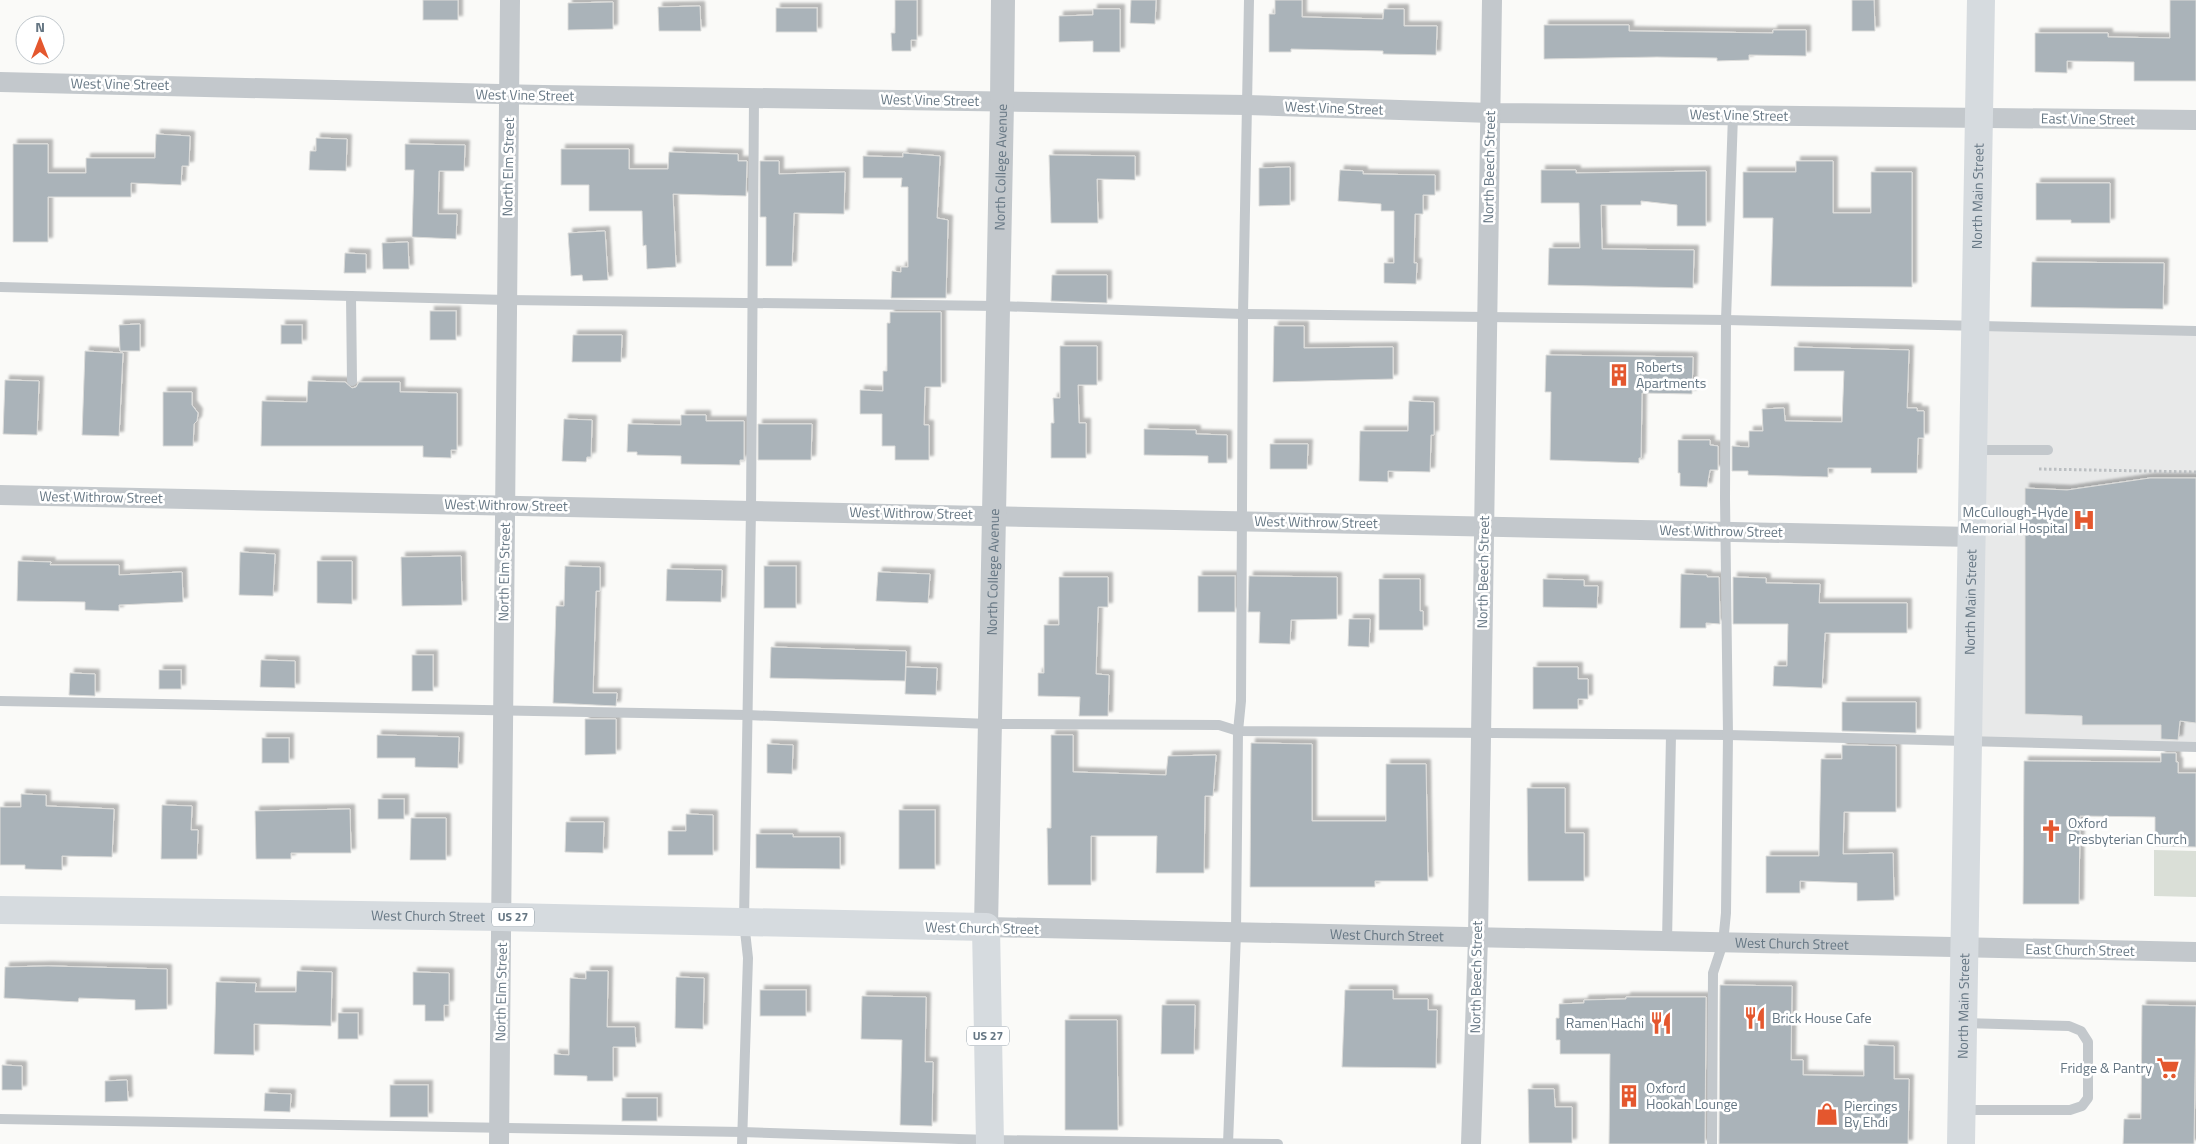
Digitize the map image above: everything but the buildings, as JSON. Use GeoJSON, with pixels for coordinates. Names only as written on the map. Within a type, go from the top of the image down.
{"type":"FeatureCollection","features":[{"type":"Feature","properties":{"kind":"main road","name":"North Main Street"},"geometry":{"type":"LineString","coordinates":[[1961,1144],[1981,0]]}},
{"type":"Feature","properties":{"kind":"main road","name":"West Church Street"},"geometry":{"type":"LineString","coordinates":[[0,910],[502,917],[956,928],[986,927]]}},
{"type":"Feature","properties":{"kind":"main road","name":"North College Avenue"},"geometry":{"type":"LineString","coordinates":[[986,927],[990,1142]]}},
{"type":"Feature","properties":{"kind":"street","name":"North Elm Street"},"geometry":{"type":"LineString","coordinates":[[499,1137],[510,0]]}},
{"type":"Feature","properties":{"kind":"street","name":"North College Avenue"},"geometry":{"type":"LineString","coordinates":[[986,927],[1002,102],[1002,0]]}},
{"type":"Feature","properties":{"kind":"street","name":"North Beech Street"},"geometry":{"type":"LineString","coordinates":[[1471,1144],[1478,938],[1492,0]]}},
{"type":"Feature","properties":{"kind":"street","name":"West Vine Street"},"geometry":{"type":"LineString","coordinates":[[0,82],[508,94],[1247,105],[1491,113],[1979,118]]}},
{"type":"Feature","properties":{"kind":"street","name":"East Vine Street"},"geometry":{"type":"LineString","coordinates":[[1979,118],[2196,120]]}},
{"type":"Feature","properties":{"kind":"street","name":"West Withrow Street"},"geometry":{"type":"LineString","coordinates":[[0,494],[993,514],[1972,537]]}},
{"type":"Feature","properties":{"kind":"street","name":"West Church Street"},"geometry":{"type":"LineString","coordinates":[[986,927],[1965,948]]}},
{"type":"Feature","properties":{"kind":"street","name":"East Church Street"},"geometry":{"type":"LineString","coordinates":[[1965,948],[2196,952]]}},
{"type":"Feature","properties":{"kind":"lane"},"geometry":{"type":"LineString","coordinates":[[1228,1144],[1236,933],[1238,731],[1241,701],[1242,314],[1249,0]]}},
{"type":"Feature","properties":{"kind":"lane"},"geometry":{"type":"LineString","coordinates":[[742,1144],[748,958],[744,922],[751,510],[754,98]]}},
{"type":"Feature","properties":{"kind":"lane"},"geometry":{"type":"LineString","coordinates":[[1712,1144],[1713,973],[1723,943],[1726,913],[1728,735],[1724,531],[1726,320],[1732,115]]}},
{"type":"Feature","properties":{"kind":"lane"},"geometry":{"type":"LineString","coordinates":[[0,287],[506,300],[998,306],[1242,314],[1726,320],[2196,331]]}},
{"type":"Feature","properties":{"kind":"lane"},"geometry":{"type":"LineString","coordinates":[[351,296],[352,381]]}},
{"type":"Feature","properties":{"kind":"lane"},"geometry":{"type":"LineString","coordinates":[[1973,450],[2048,450]]}},
{"type":"Feature","properties":{"kind":"lane"},"geometry":{"type":"LineString","coordinates":[[0,701],[747,715],[990,724],[1219,725],[1238,731],[1728,735],[2196,747]]}},
{"type":"Feature","properties":{"kind":"lane"},"geometry":{"type":"LineString","coordinates":[[1667,942],[1671,735]]}},
{"type":"Feature","properties":{"kind":"lane"},"geometry":{"type":"LineString","coordinates":[[1962,1110],[2070,1110],[2082,1106],[2088,1098],[2088,1042],[2081,1031],[2069,1026],[1963,1023]]}},
{"type":"Feature","properties":{"kind":"lane"},"geometry":{"type":"LineString","coordinates":[[0,1119],[499,1137],[742,1132],[990,1142],[1278,1144]]}},
{"type":"Feature","properties":{"kind":"path"},"geometry":{"type":"LineString","coordinates":[[2033,469],[2196,472]]}},
{"type":"Feature","properties":{"kind":"shaded area","name":"McCullough-Hyde Memorial Hospital"},"geometry":{"type":"Polygon","coordinates":[[[1975,326],[2196,331],[2196,747],[1968,742],[1975,326]]]}},
{"type":"Feature","properties":{"kind":"shaded area"},"geometry":{"type":"Polygon","coordinates":[[[2154,850],[2196,851],[2196,897],[2154,896],[2154,850]]]}},
{"type":"Feature","properties":{"kind":"place","name":"Roberts Apartments"},"geometry":{"type":"Point","coordinates":[1619,375]}},
{"type":"Feature","properties":{"kind":"place","name":"McCullough-Hyde Memorial Hospital"},"geometry":{"type":"Point","coordinates":[2084,520]}},
{"type":"Feature","properties":{"kind":"place","name":"Oxford Presbyterian Church"},"geometry":{"type":"Point","coordinates":[2051,831]}},
{"type":"Feature","properties":{"kind":"place","name":"Brick House Cafe"},"geometry":{"type":"Point","coordinates":[1755,1018]}},
{"type":"Feature","properties":{"kind":"place","name":"Ramen Hachi"},"geometry":{"type":"Point","coordinates":[1661,1023]}},
{"type":"Feature","properties":{"kind":"place","name":"Fridge & Pantry"},"geometry":{"type":"Point","coordinates":[2168,1068]}},
{"type":"Feature","properties":{"kind":"place","name":"Oxford Hookah Lounge"},"geometry":{"type":"Point","coordinates":[1629,1096]}},
{"type":"Feature","properties":{"kind":"place","name":"Piercings By Ehdi"},"geometry":{"type":"Point","coordinates":[1827,1114]}}]}
